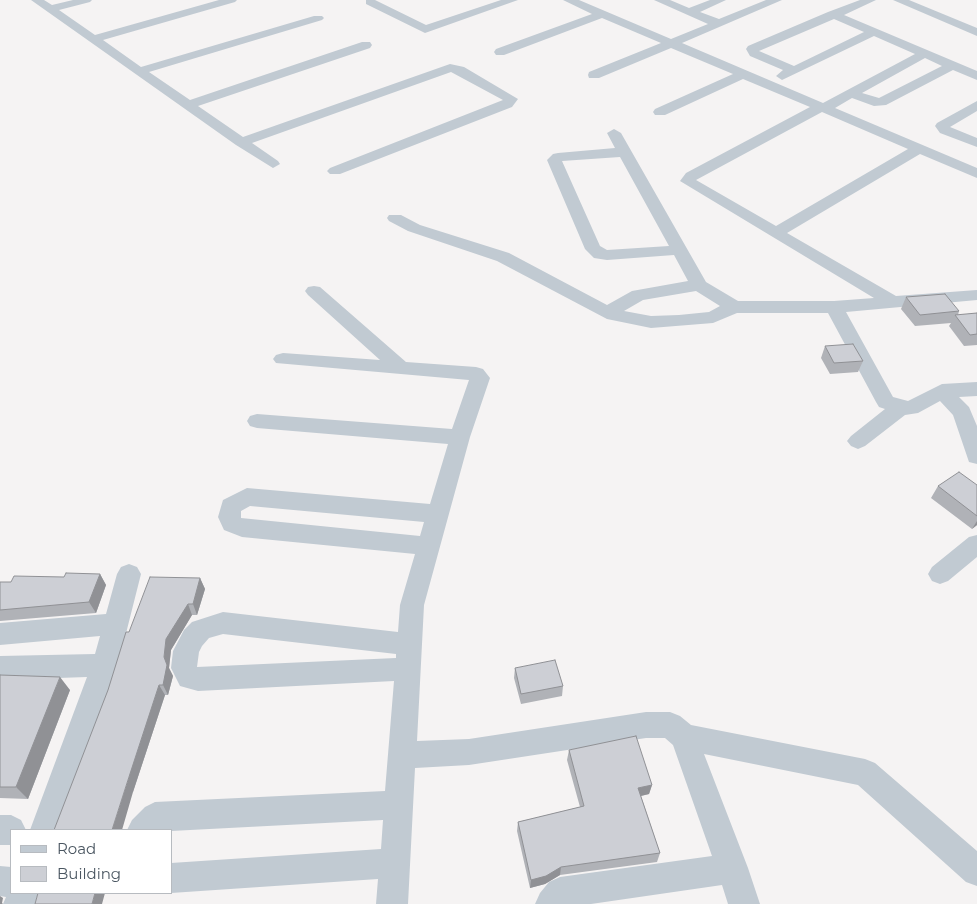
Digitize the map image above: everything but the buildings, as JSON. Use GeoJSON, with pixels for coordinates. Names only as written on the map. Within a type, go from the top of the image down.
{"type":"FeatureCollection","features":[{"type":"Feature","properties":{"kind":"street"},"geometry":{"type":"LineString","coordinates":[[37,0],[273,164]]}},
{"type":"Feature","properties":{"kind":"street"},"geometry":{"type":"LineString","coordinates":[[51,9],[86,0]]}},
{"type":"Feature","properties":{"kind":"street"},"geometry":{"type":"LineString","coordinates":[[90,36],[208,0]]}},
{"type":"Feature","properties":{"kind":"street"},"geometry":{"type":"LineString","coordinates":[[90,36],[231,0]]}},
{"type":"Feature","properties":{"kind":"street"},"geometry":{"type":"LineString","coordinates":[[376,0],[370,2],[425,29],[512,0]]}},
{"type":"Feature","properties":{"kind":"street"},"geometry":{"type":"LineString","coordinates":[[570,0],[977,173]]}},
{"type":"Feature","properties":{"kind":"street"},"geometry":{"type":"LineString","coordinates":[[660,0],[717,23]]}},
{"type":"Feature","properties":{"kind":"street"},"geometry":{"type":"LineString","coordinates":[[689,12],[720,0]]}},
{"type":"Feature","properties":{"kind":"street"},"geometry":{"type":"LineString","coordinates":[[594,75],[670,42],[776,0]]}},
{"type":"Feature","properties":{"kind":"street"},"geometry":{"type":"LineString","coordinates":[[793,70],[754,53],[752,49],[832,14],[870,0]]}},
{"type":"Feature","properties":{"kind":"street"},"geometry":{"type":"LineString","coordinates":[[899,0],[977,32]]}},
{"type":"Feature","properties":{"kind":"street"},"geometry":{"type":"LineString","coordinates":[[500,52],[602,14]]}},
{"type":"Feature","properties":{"kind":"street"},"geometry":{"type":"LineString","coordinates":[[832,14],[977,76]]}},
{"type":"Feature","properties":{"kind":"street"},"geometry":{"type":"LineString","coordinates":[[140,71],[318,18]]}},
{"type":"Feature","properties":{"kind":"street"},"geometry":{"type":"LineString","coordinates":[[799,28],[844,46]]}},
{"type":"Feature","properties":{"kind":"street"},"geometry":{"type":"LineString","coordinates":[[766,83],[874,32]]}},
{"type":"Feature","properties":{"kind":"street"},"geometry":{"type":"LineString","coordinates":[[188,105],[366,45]]}},
{"type":"Feature","properties":{"kind":"street"},"geometry":{"type":"LineString","coordinates":[[894,302],[691,185],[688,178],[924,54]]}},
{"type":"Feature","properties":{"kind":"street"},"geometry":{"type":"LineString","coordinates":[[851,93],[874,102],[881,102],[952,66]]}},
{"type":"Feature","properties":{"kind":"street"},"geometry":{"type":"LineString","coordinates":[[241,142],[450,68],[459,70],[511,99],[506,104],[335,171]]}},
{"type":"Feature","properties":{"kind":"street"},"geometry":{"type":"LineString","coordinates":[[660,112],[744,74]]}},
{"type":"Feature","properties":{"kind":"street"},"geometry":{"type":"LineString","coordinates":[[974,110],[943,128],[977,143]]}},
{"type":"Feature","properties":{"kind":"street"},"geometry":{"type":"LineString","coordinates":[[614,132],[699,286],[734,307]]}},
{"type":"Feature","properties":{"kind":"street"},"geometry":{"type":"LineString","coordinates":[[775,233],[919,149]]}},
{"type":"Feature","properties":{"kind":"street"},"geometry":{"type":"LineString","coordinates":[[625,152],[558,157],[554,160],[593,249],[600,254],[608,255],[680,250]]}},
{"type":"Feature","properties":{"kind":"street"},"geometry":{"type":"LineString","coordinates":[[395,218],[414,228],[503,257],[607,313],[652,322],[713,317],[734,307],[834,307],[977,295]]}},
{"type":"Feature","properties":{"kind":"street"},"geometry":{"type":"LineString","coordinates":[[607,313],[638,295],[699,286]]}},
{"type":"Feature","properties":{"kind":"street"},"geometry":{"type":"LineString","coordinates":[[314,291],[402,369]]}},
{"type":"Feature","properties":{"kind":"street"},"geometry":{"type":"LineString","coordinates":[[834,307],[886,402],[900,408],[911,408],[942,391],[977,389]]}},
{"type":"Feature","properties":{"kind":"street"},"geometry":{"type":"LineString","coordinates":[[283,360],[479,376],[412,605],[407,657],[392,904]]}},
{"type":"Feature","properties":{"kind":"street"},"geometry":{"type":"LineString","coordinates":[[942,391],[962,412],[977,456]]}},
{"type":"Feature","properties":{"kind":"street"},"geometry":{"type":"LineString","coordinates":[[858,442],[900,408]]}},
{"type":"Feature","properties":{"kind":"street"},"geometry":{"type":"LineString","coordinates":[[257,421],[460,437]]}},
{"type":"Feature","properties":{"kind":"street"},"geometry":{"type":"LineString","coordinates":[[428,546],[242,528],[232,524],[228,517],[231,506],[247,497],[438,514]]}},
{"type":"Feature","properties":{"kind":"street"},"geometry":{"type":"LineString","coordinates":[[940,574],[977,544]]}},
{"type":"Feature","properties":{"kind":"street"},"geometry":{"type":"LineString","coordinates":[[45,829],[105,665],[129,574]]}},
{"type":"Feature","properties":{"kind":"street"},"geometry":{"type":"LineString","coordinates":[[223,623],[407,657],[198,679],[189,678],[184,668],[186,651],[193,638],[201,630],[223,623]]}},
{"type":"Feature","properties":{"kind":"street"},"geometry":{"type":"LineString","coordinates":[[0,634],[116,624]]}},
{"type":"Feature","properties":{"kind":"street"},"geometry":{"type":"LineString","coordinates":[[0,668],[105,665]]}},
{"type":"Feature","properties":{"kind":"street"},"geometry":{"type":"LineString","coordinates":[[402,755],[470,752],[646,725],[670,725],[684,737],[744,904]]}},
{"type":"Feature","properties":{"kind":"street"},"geometry":{"type":"LineString","coordinates":[[684,737],[865,773],[977,871]]}},
{"type":"Feature","properties":{"kind":"street"},"geometry":{"type":"LineString","coordinates":[[143,829],[155,817],[398,805]]}},
{"type":"Feature","properties":{"kind":"street"},"geometry":{"type":"LineString","coordinates":[[172,878],[394,863]]}},
{"type":"Feature","properties":{"kind":"street"},"geometry":{"type":"LineString","coordinates":[[551,904],[560,893],[732,868]]}}]}
